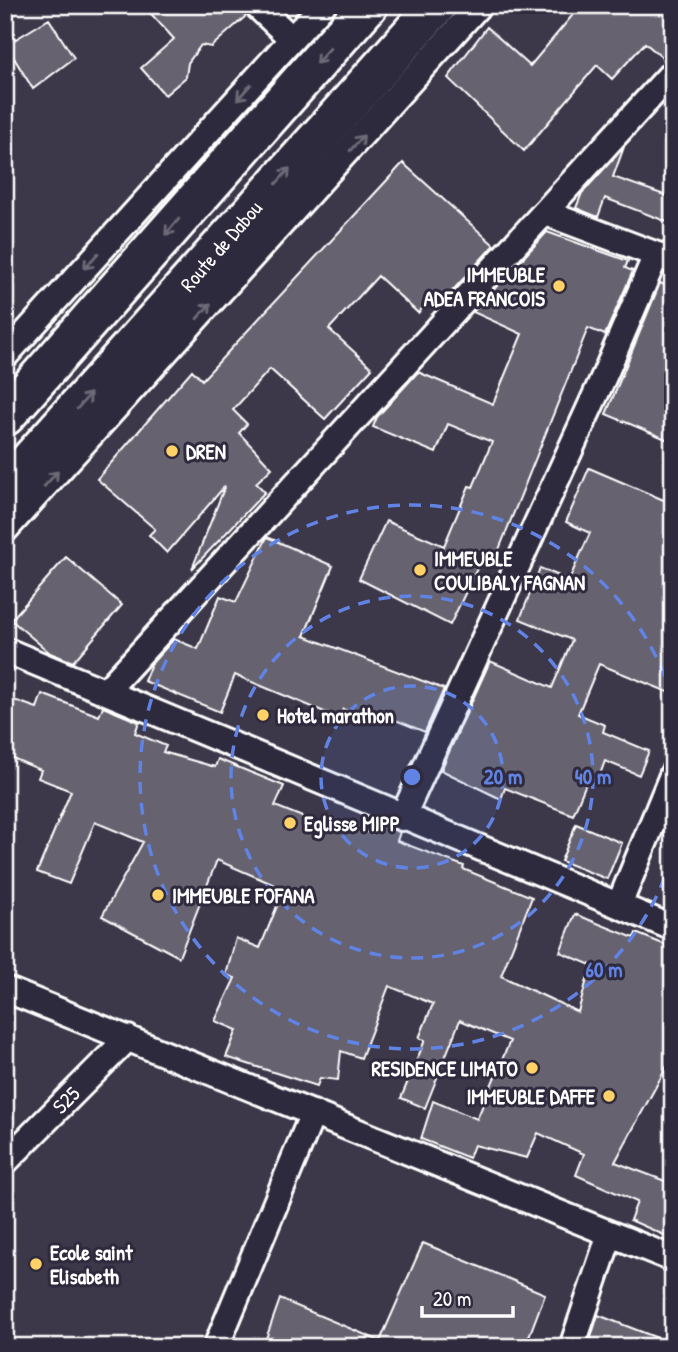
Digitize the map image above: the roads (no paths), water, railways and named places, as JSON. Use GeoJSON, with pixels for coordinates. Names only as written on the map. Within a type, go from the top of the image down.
{"type":"FeatureCollection","features":[{"type":"Feature","properties":{"kind":"main road"},"geometry":{"type":"LineString","coordinates":[[5,416],[368,5]]}},
{"type":"Feature","properties":{"kind":"main road","name":"Route de Dabou"},"geometry":{"type":"LineString","coordinates":[[5,488],[437,5]]}},
{"type":"Feature","properties":{"kind":"street"},"geometry":{"type":"LineString","coordinates":[[256,5],[292,39]]}},
{"type":"Feature","properties":{"kind":"street"},"geometry":{"type":"LineString","coordinates":[[5,356],[323,5]]}},
{"type":"Feature","properties":{"kind":"street"},"geometry":{"type":"LineString","coordinates":[[5,530],[479,5]]}},
{"type":"Feature","properties":{"kind":"street"},"geometry":{"type":"LineString","coordinates":[[106,691],[673,72]]}},
{"type":"Feature","properties":{"kind":"street"},"geometry":{"type":"LineString","coordinates":[[402,818],[605,374],[664,258],[546,213]]}},
{"type":"Feature","properties":{"kind":"street"},"geometry":{"type":"LineString","coordinates":[[5,650],[402,818],[673,928]]}},
{"type":"Feature","properties":{"kind":"street"},"geometry":{"type":"LineString","coordinates":[[619,905],[673,773]]}},
{"type":"Feature","properties":{"kind":"street"},"geometry":{"type":"LineString","coordinates":[[5,989],[673,1259]]}},
{"type":"Feature","properties":{"kind":"street","name":"S25"},"geometry":{"type":"LineString","coordinates":[[5,1162],[128,1038]]}},
{"type":"Feature","properties":{"kind":"street"},"geometry":{"type":"LineString","coordinates":[[216,1347],[313,1114]]}},
{"type":"Feature","properties":{"kind":"street"},"geometry":{"type":"LineString","coordinates":[[572,1347],[610,1234]]}},
{"type":"Feature","properties":{"kind":"place","name":"IMMEUBLE ADEA FRANCOIS"},"geometry":{"type":"Point","coordinates":[559,286]}},
{"type":"Feature","properties":{"kind":"place","name":"DREN"},"geometry":{"type":"Point","coordinates":[172,451]}},
{"type":"Feature","properties":{"kind":"place","name":"IMMEUBLE COULIBALY FAGNAN"},"geometry":{"type":"Point","coordinates":[420,570]}},
{"type":"Feature","properties":{"kind":"place","name":"Hotel marathon"},"geometry":{"type":"Point","coordinates":[263,715]}},
{"type":"Feature","properties":{"kind":"place","name":"Eglisse MIPP"},"geometry":{"type":"Point","coordinates":[290,823]}},
{"type":"Feature","properties":{"kind":"place","name":"IMMEUBLE FOFANA"},"geometry":{"type":"Point","coordinates":[158,895]}},
{"type":"Feature","properties":{"kind":"place","name":"RESIDENCE LIMATO"},"geometry":{"type":"Point","coordinates":[532,1068]}},
{"type":"Feature","properties":{"kind":"place","name":"IMMEUBLE DAFFE"},"geometry":{"type":"Point","coordinates":[609,1096]}},
{"type":"Feature","properties":{"kind":"place","name":"Ecole saint Elisabeth"},"geometry":{"type":"Point","coordinates":[36,1264]}}]}
